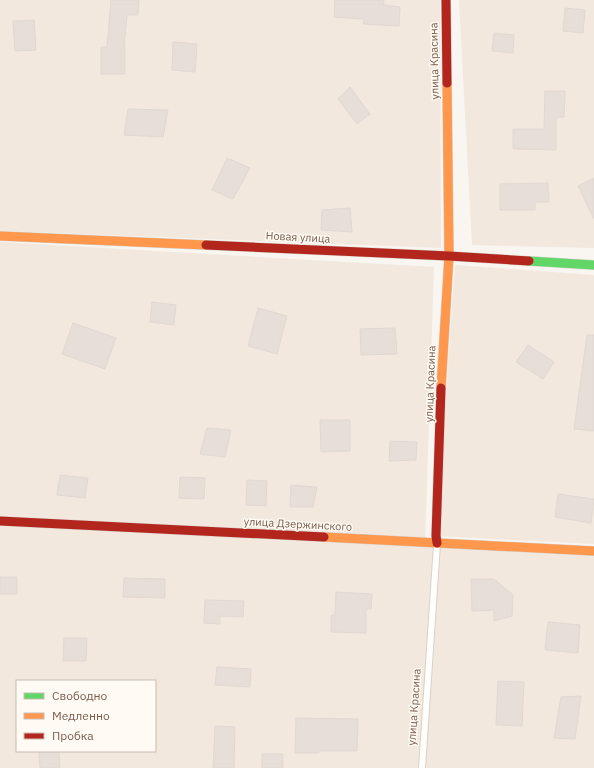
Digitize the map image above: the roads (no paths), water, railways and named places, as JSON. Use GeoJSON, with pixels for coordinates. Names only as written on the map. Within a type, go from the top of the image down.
{"type":"FeatureCollection","features":[{"type":"Feature","properties":{"kind":"street","name":"улица Красина"},"geometry":{"type":"LineString","coordinates":[[437,543],[442,364],[449,256],[446,0]]}},
{"type":"Feature","properties":{"kind":"street","name":"Новая улица"},"geometry":{"type":"LineString","coordinates":[[0,236],[449,256],[594,265]]}},
{"type":"Feature","properties":{"kind":"street","name":"улица Дзержинского"},"geometry":{"type":"LineString","coordinates":[[0,520],[594,551]]}},
{"type":"Feature","properties":{"kind":"lane","name":"улица Красина"},"geometry":{"type":"LineString","coordinates":[[422,768],[437,543]]}}]}
